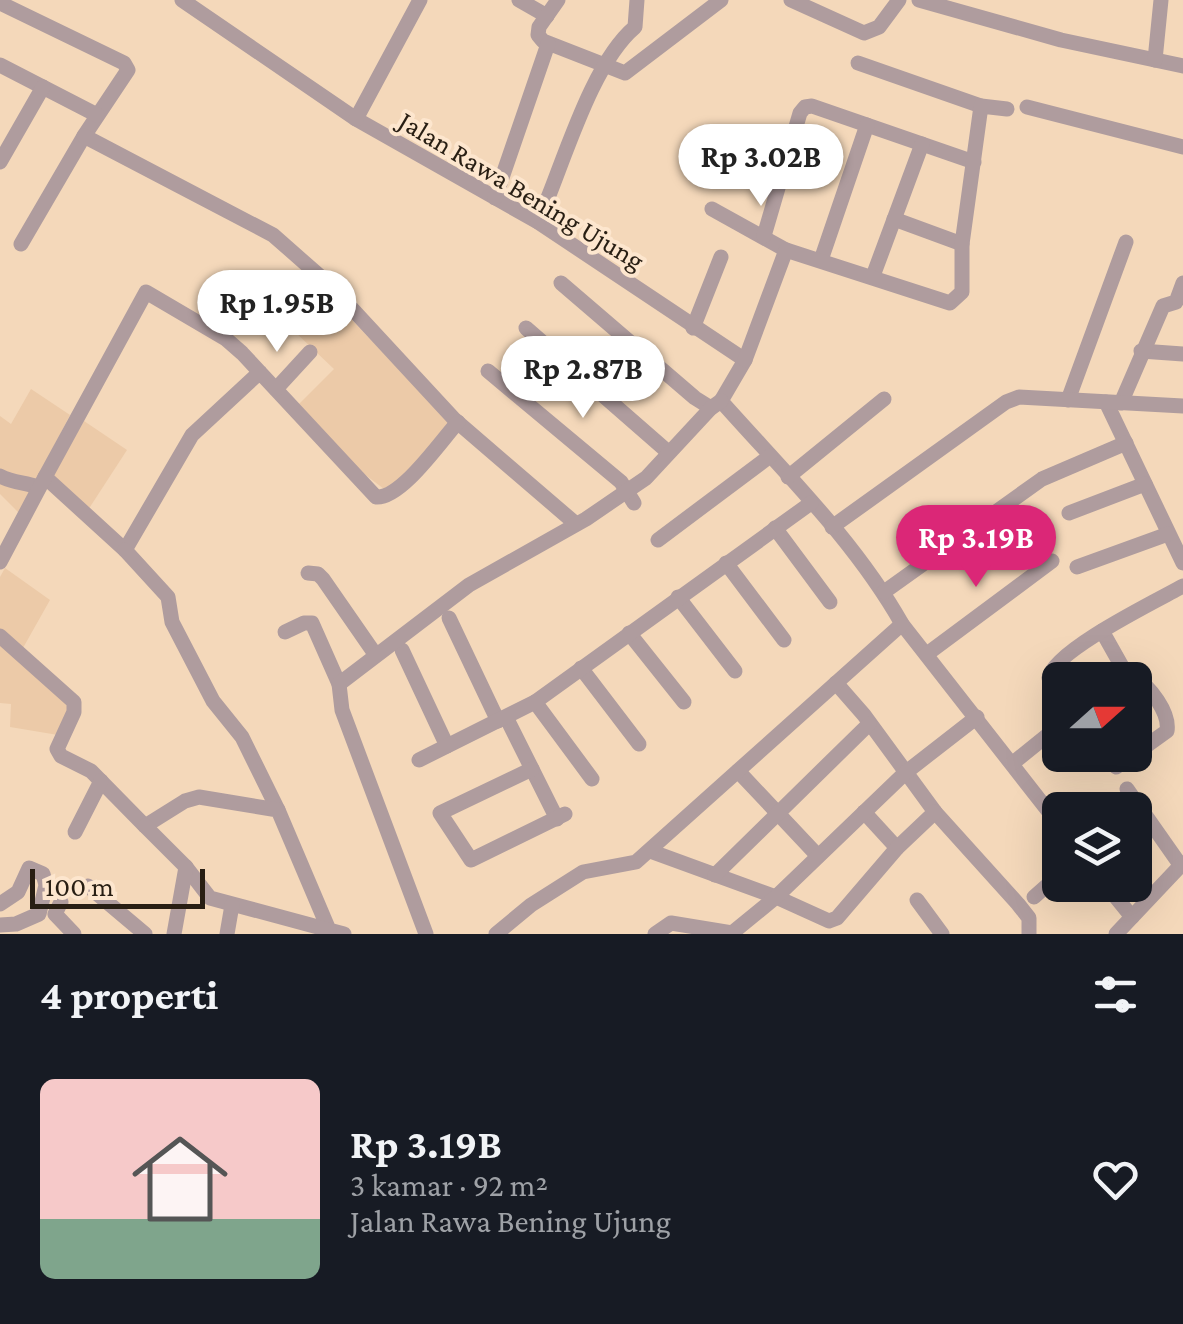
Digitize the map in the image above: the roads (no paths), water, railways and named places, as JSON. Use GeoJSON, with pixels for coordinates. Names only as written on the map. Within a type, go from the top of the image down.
{"type":"FeatureCollection","features":[{"type":"Feature","properties":{"kind":"street","name":"Jalan Rawa Bening Ujung"},"geometry":{"type":"LineString","coordinates":[[182,0],[356,119],[538,222],[745,360]]}},
{"type":"Feature","properties":{"kind":"street"},"geometry":{"type":"LineString","coordinates":[[356,119],[420,0]]}},
{"type":"Feature","properties":{"kind":"street"},"geometry":{"type":"LineString","coordinates":[[518,0],[547,16]]}},
{"type":"Feature","properties":{"kind":"street"},"geometry":{"type":"LineString","coordinates":[[558,0],[538,35],[548,44],[621,73],[629,72],[721,0]]}},
{"type":"Feature","properties":{"kind":"street"},"geometry":{"type":"LineString","coordinates":[[538,222],[603,64],[620,39],[634,27],[637,0]]}},
{"type":"Feature","properties":{"kind":"street"},"geometry":{"type":"LineString","coordinates":[[792,0],[864,34],[879,27],[898,0]]}},
{"type":"Feature","properties":{"kind":"street"},"geometry":{"type":"LineString","coordinates":[[919,0],[1060,40],[1183,66]]}},
{"type":"Feature","properties":{"kind":"street"},"geometry":{"type":"LineString","coordinates":[[1154,60],[1161,0]]}},
{"type":"Feature","properties":{"kind":"street"},"geometry":{"type":"LineString","coordinates":[[0,3],[126,66],[126,74],[20,244]]}},
{"type":"Feature","properties":{"kind":"street"},"geometry":{"type":"LineString","coordinates":[[495,198],[548,44]]}},
{"type":"Feature","properties":{"kind":"street"},"geometry":{"type":"LineString","coordinates":[[858,63],[981,106],[1007,109]]}},
{"type":"Feature","properties":{"kind":"street"},"geometry":{"type":"LineString","coordinates":[[0,65],[97,115]]}},
{"type":"Feature","properties":{"kind":"street"},"geometry":{"type":"LineString","coordinates":[[0,162],[43,87]]}},
{"type":"Feature","properties":{"kind":"street"},"geometry":{"type":"LineString","coordinates":[[764,236],[805,106],[974,162]]}},
{"type":"Feature","properties":{"kind":"street"},"geometry":{"type":"LineString","coordinates":[[712,209],[786,250],[950,302],[962,292],[962,244],[981,106]]}},
{"type":"Feature","properties":{"kind":"street"},"geometry":{"type":"LineString","coordinates":[[1027,107],[1183,148]]}},
{"type":"Feature","properties":{"kind":"street"},"geometry":{"type":"LineString","coordinates":[[821,260],[867,125]]}},
{"type":"Feature","properties":{"kind":"street"},"geometry":{"type":"LineString","coordinates":[[84,136],[273,236],[331,286],[458,422],[576,524]]}},
{"type":"Feature","properties":{"kind":"street"},"geometry":{"type":"LineString","coordinates":[[873,276],[922,144]]}},
{"type":"Feature","properties":{"kind":"street"},"geometry":{"type":"LineString","coordinates":[[894,219],[962,244]]}},
{"type":"Feature","properties":{"kind":"street"},"geometry":{"type":"LineString","coordinates":[[1068,400],[1126,242]]}},
{"type":"Feature","properties":{"kind":"street"},"geometry":{"type":"LineString","coordinates":[[340,684],[469,585],[631,497],[668,452],[716,404],[745,360],[786,250]]}},
{"type":"Feature","properties":{"kind":"street"},"geometry":{"type":"LineString","coordinates":[[693,328],[720,257]]}},
{"type":"Feature","properties":{"kind":"street"},"geometry":{"type":"LineString","coordinates":[[562,283],[695,398],[716,404],[770,456],[884,592],[902,624],[1042,802]]}},
{"type":"Feature","properties":{"kind":"street"},"geometry":{"type":"LineString","coordinates":[[1183,283],[1179,302],[1163,306],[1114,402],[1126,443],[1183,562]]}},
{"type":"Feature","properties":{"kind":"street"},"geometry":{"type":"LineString","coordinates":[[0,562],[146,292],[226,339],[376,497],[399,489],[458,422]]}},
{"type":"Feature","properties":{"kind":"street"},"geometry":{"type":"LineString","coordinates":[[526,328],[668,452]]}},
{"type":"Feature","properties":{"kind":"street"},"geometry":{"type":"LineString","coordinates":[[1141,351],[1183,354]]}},
{"type":"Feature","properties":{"kind":"street"},"geometry":{"type":"LineString","coordinates":[[276,389],[310,352]]}},
{"type":"Feature","properties":{"kind":"street"},"geometry":{"type":"LineString","coordinates":[[488,371],[631,497]]}},
{"type":"Feature","properties":{"kind":"street"},"geometry":{"type":"LineString","coordinates":[[126,550],[192,435],[260,372]]}},
{"type":"Feature","properties":{"kind":"street"},"geometry":{"type":"LineString","coordinates":[[832,528],[999,407],[1019,397],[1183,406]]}},
{"type":"Feature","properties":{"kind":"street"},"geometry":{"type":"LineString","coordinates":[[788,477],[884,399]]}},
{"type":"Feature","properties":{"kind":"street"},"geometry":{"type":"LineString","coordinates":[[884,592],[1042,479],[1126,443]]}},
{"type":"Feature","properties":{"kind":"street"},"geometry":{"type":"LineString","coordinates":[[658,540],[770,456]]}},
{"type":"Feature","properties":{"kind":"street"},"geometry":{"type":"LineString","coordinates":[[0,476],[14,484],[42,482],[126,550],[168,598],[172,622],[212,701],[242,737],[337,932]]}},
{"type":"Feature","properties":{"kind":"street"},"geometry":{"type":"LineString","coordinates":[[1069,512],[1145,484]]}},
{"type":"Feature","properties":{"kind":"street"},"geometry":{"type":"LineString","coordinates":[[419,760],[535,702],[811,502]]}},
{"type":"Feature","properties":{"kind":"street"},"geometry":{"type":"LineString","coordinates":[[775,528],[830,602]]}},
{"type":"Feature","properties":{"kind":"street"},"geometry":{"type":"LineString","coordinates":[[1078,566],[1168,534]]}},
{"type":"Feature","properties":{"kind":"street"},"geometry":{"type":"LineString","coordinates":[[927,654],[1052,561]]}},
{"type":"Feature","properties":{"kind":"street"},"geometry":{"type":"LineString","coordinates":[[726,563],[784,640]]}},
{"type":"Feature","properties":{"kind":"street"},"geometry":{"type":"LineString","coordinates":[[308,573],[323,578],[375,654]]}},
{"type":"Feature","properties":{"kind":"street"},"geometry":{"type":"LineString","coordinates":[[1062,662],[1102,630],[1183,586]]}},
{"type":"Feature","properties":{"kind":"street"},"geometry":{"type":"LineString","coordinates":[[678,597],[735,671]]}},
{"type":"Feature","properties":{"kind":"street"},"geometry":{"type":"LineString","coordinates":[[450,618],[502,719],[561,817],[471,860],[440,813],[532,769]]}},
{"type":"Feature","properties":{"kind":"street"},"geometry":{"type":"LineString","coordinates":[[286,632],[304,622],[312,623],[340,684],[342,710],[426,934]]}},
{"type":"Feature","properties":{"kind":"street"},"geometry":{"type":"LineString","coordinates":[[496,934],[531,905],[583,872],[626,866],[650,851],[902,624]]}},
{"type":"Feature","properties":{"kind":"street"},"geometry":{"type":"LineString","coordinates":[[1102,630],[1119,662]]}},
{"type":"Feature","properties":{"kind":"street"},"geometry":{"type":"LineString","coordinates":[[629,633],[684,702]]}},
{"type":"Feature","properties":{"kind":"street"},"geometry":{"type":"LineString","coordinates":[[0,636],[74,702],[74,712],[57,750],[61,756],[101,781],[186,867],[210,898]]}},
{"type":"Feature","properties":{"kind":"street"},"geometry":{"type":"LineString","coordinates":[[402,650],[447,746]]}},
{"type":"Feature","properties":{"kind":"street"},"geometry":{"type":"LineString","coordinates":[[581,668],[639,744]]}},
{"type":"Feature","properties":{"kind":"street"},"geometry":{"type":"LineString","coordinates":[[836,683],[935,812],[1029,918],[1029,934]]}},
{"type":"Feature","properties":{"kind":"street"},"geometry":{"type":"LineString","coordinates":[[1152,696],[1169,724],[1167,732],[1152,742]]}},
{"type":"Feature","properties":{"kind":"street"},"geometry":{"type":"LineString","coordinates":[[535,702],[592,780]]}},
{"type":"Feature","properties":{"kind":"street"},"geometry":{"type":"LineString","coordinates":[[655,934],[671,922],[732,933],[776,898],[905,773],[977,716]]}},
{"type":"Feature","properties":{"kind":"street"},"geometry":{"type":"LineString","coordinates":[[715,875],[869,724]]}},
{"type":"Feature","properties":{"kind":"street"},"geometry":{"type":"LineString","coordinates":[[1013,763],[1042,740]]}},
{"type":"Feature","properties":{"kind":"street"},"geometry":{"type":"LineString","coordinates":[[738,771],[818,856]]}},
{"type":"Feature","properties":{"kind":"street"},"geometry":{"type":"LineString","coordinates":[[75,832],[101,781]]}},
{"type":"Feature","properties":{"kind":"street"},"geometry":{"type":"LineString","coordinates":[[1116,934],[1182,864],[1127,789]]}},
{"type":"Feature","properties":{"kind":"street"},"geometry":{"type":"LineString","coordinates":[[145,826],[185,801],[199,797],[278,810]]}},
{"type":"Feature","properties":{"kind":"street"},"geometry":{"type":"LineString","coordinates":[[864,812],[897,848]]}},
{"type":"Feature","properties":{"kind":"street"},"geometry":{"type":"LineString","coordinates":[[650,851],[833,920],[935,812]]}},
{"type":"Feature","properties":{"kind":"street"},"geometry":{"type":"LineString","coordinates":[[174,934],[186,867]]}},
{"type":"Feature","properties":{"kind":"street"},"geometry":{"type":"LineString","coordinates":[[0,904],[18,892],[29,868],[40,870],[46,878],[38,914],[16,924],[0,924]]}},
{"type":"Feature","properties":{"kind":"street"},"geometry":{"type":"LineString","coordinates":[[88,886],[145,934]]}},
{"type":"Feature","properties":{"kind":"street"},"geometry":{"type":"LineString","coordinates":[[1034,897],[1042,890]]}},
{"type":"Feature","properties":{"kind":"street"},"geometry":{"type":"LineString","coordinates":[[181,896],[210,898],[288,927],[337,932]]}},
{"type":"Feature","properties":{"kind":"street"},"geometry":{"type":"LineString","coordinates":[[918,900],[942,934]]}},
{"type":"Feature","properties":{"kind":"street"},"geometry":{"type":"LineString","coordinates":[[61,902],[55,914],[74,934]]}},
{"type":"Feature","properties":{"kind":"street"},"geometry":{"type":"LineString","coordinates":[[1120,902],[1132,917]]}},
{"type":"Feature","properties":{"kind":"street"},"geometry":{"type":"LineString","coordinates":[[228,934],[232,905]]}}]}
